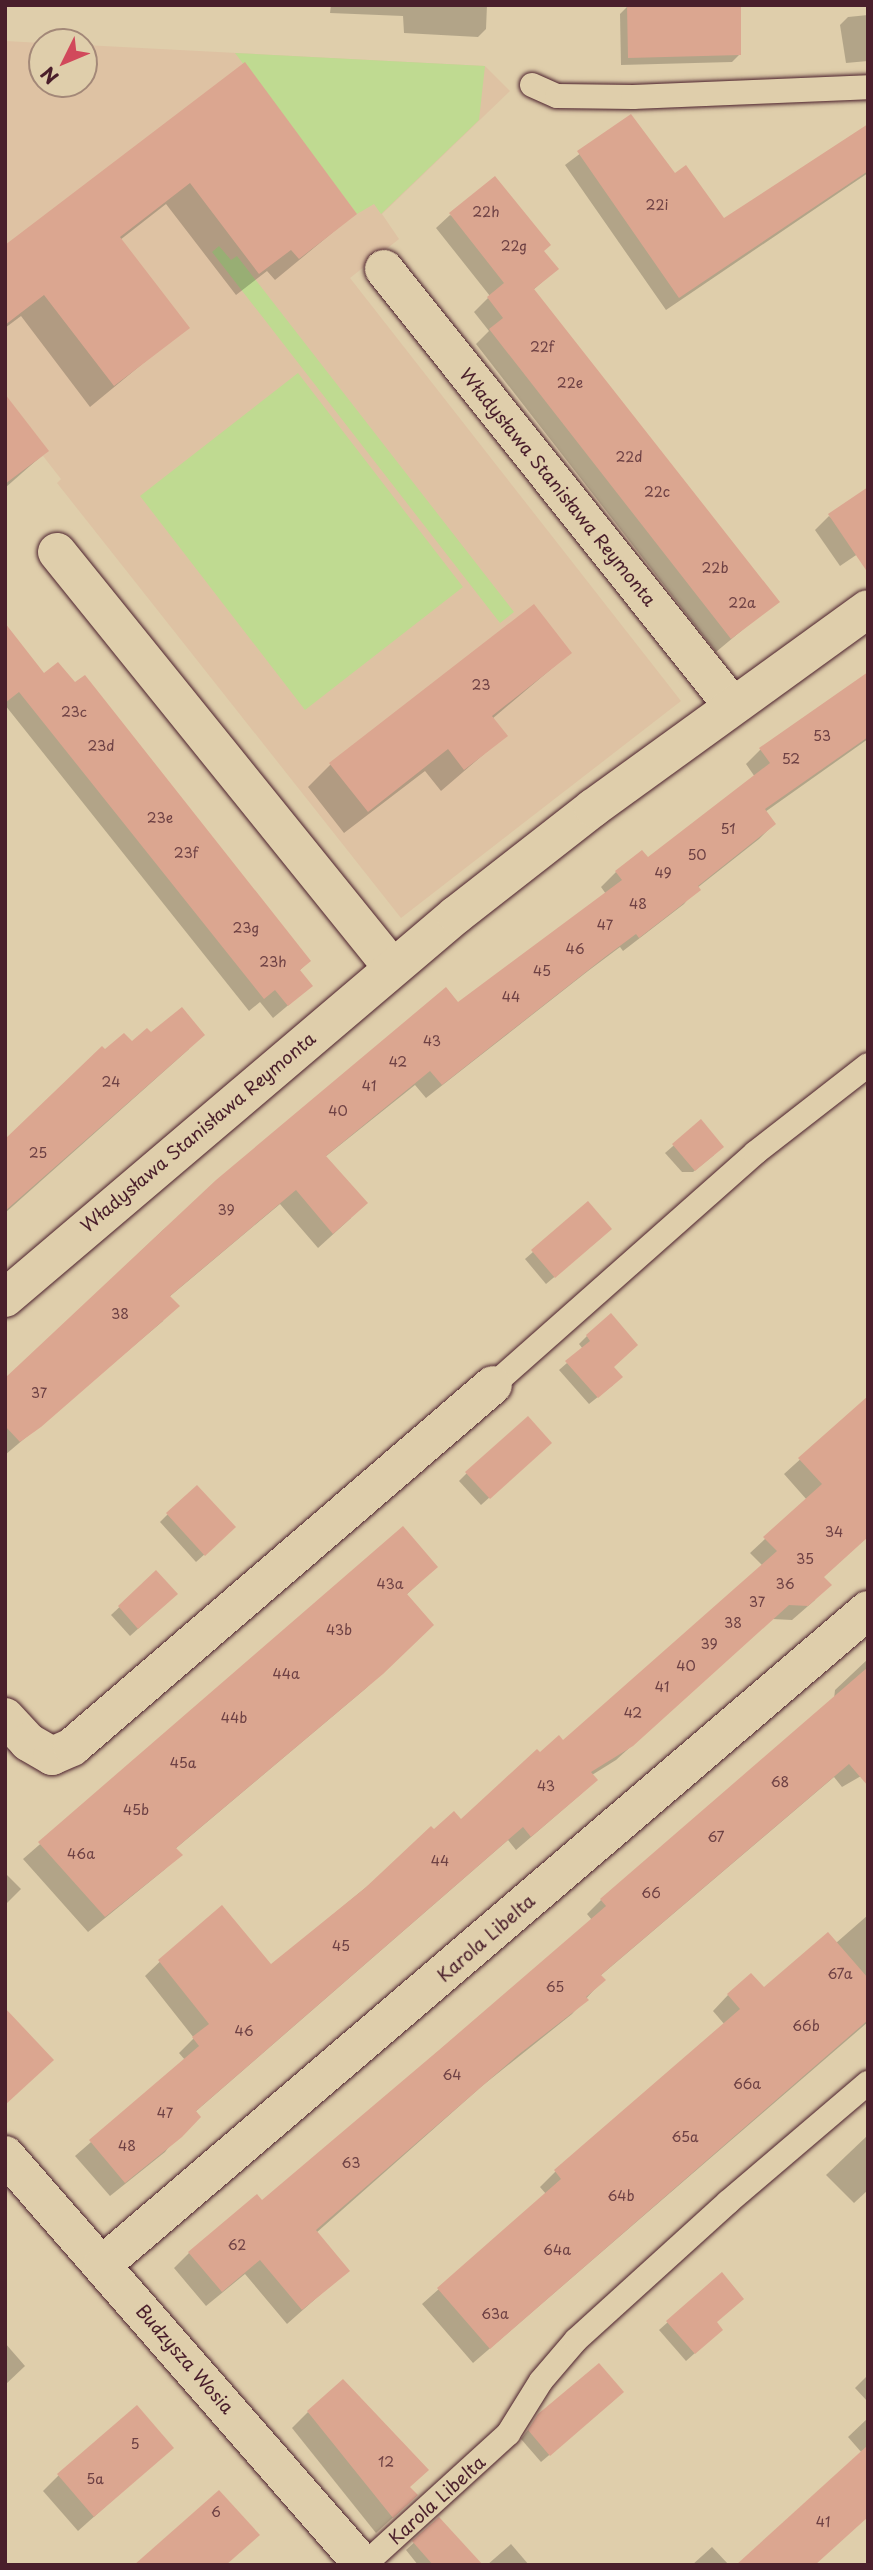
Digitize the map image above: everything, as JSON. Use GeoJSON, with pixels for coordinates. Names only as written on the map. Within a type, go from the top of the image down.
{"type":"FeatureCollection","features":[{"type":"Feature","properties":{"kind":"street","name":"Władysława Stanisława Reymonta"},"geometry":{"type":"LineString","coordinates":[[384,269],[732,705]]}},
{"type":"Feature","properties":{"kind":"street"},"geometry":{"type":"LineString","coordinates":[[57,552],[392,967]]}},
{"type":"Feature","properties":{"kind":"street","name":"Władysława Stanisława Reymonta"},"geometry":{"type":"LineString","coordinates":[[5,1298],[392,967],[593,808],[868,609]]}},
{"type":"Feature","properties":{"kind":"street"},"geometry":{"type":"LineString","coordinates":[[5,1717],[28,1742],[52,1756],[72,1747],[493,1385]]}},
{"type":"Feature","properties":{"kind":"street","name":"Karola Libelta"},"geometry":{"type":"LineString","coordinates":[[102,2265],[868,1610]]}},
{"type":"Feature","properties":{"kind":"street","name":"Budzysza Wosia"},"geometry":{"type":"LineString","coordinates":[[5,2155],[364,2565]]}},
{"type":"Feature","properties":{"kind":"lane"},"geometry":{"type":"LineString","coordinates":[[532,85],[557,96],[633,97],[868,87]]}},
{"type":"Feature","properties":{"kind":"lane"},"geometry":{"type":"LineString","coordinates":[[493,1385],[755,1153],[868,1066]]}},
{"type":"Feature","properties":{"kind":"lane","name":"Karola Libelta"},"geometry":{"type":"LineString","coordinates":[[364,2565],[508,2434],[541,2381],[576,2340],[727,2202],[868,2083]]}},
{"type":"Feature","properties":{"kind":"shaded area"},"geometry":{"type":"Polygon","coordinates":[[[5,41],[28,42],[28,98],[98,98],[98,46],[485,66],[510,91],[382,214],[399,239],[350,278],[681,701],[401,918],[57,483],[61,479],[43,456],[5,484],[5,41]]]}},
{"type":"Feature","properties":{"kind":"green space"},"geometry":{"type":"Polygon","coordinates":[[[235,53],[485,66],[479,120],[381,214],[374,204],[357,214],[235,53]]]}},
{"type":"Feature","properties":{"kind":"green space"},"geometry":{"type":"Polygon","coordinates":[[[219,246],[231,260],[237,256],[514,612],[500,623],[212,252],[219,246]]]}},
{"type":"Feature","properties":{"kind":"green space"},"geometry":{"type":"Polygon","coordinates":[[[298,373],[463,587],[305,710],[140,496],[298,373]]]}},
{"type":"Feature","properties":{"kind":"building"},"geometry":{"type":"Polygon","coordinates":[[[627,5],[741,5],[741,55],[628,58],[627,5]]]}},
{"type":"Feature","properties":{"kind":"building"},"geometry":{"type":"Polygon","coordinates":[[[245,62],[357,214],[299,259],[291,250],[259,274],[190,183],[120,237],[190,328],[114,386],[44,295],[5,325],[5,245],[245,62]]]}},
{"type":"Feature","properties":{"kind":"building"},"geometry":{"type":"Polygon","coordinates":[[[631,114],[675,173],[686,165],[724,218],[868,124],[868,171],[679,298],[577,151],[631,114]]]}},
{"type":"Feature","properties":{"kind":"building"},"geometry":{"type":"Polygon","coordinates":[[[495,176],[551,245],[544,251],[559,269],[534,289],[780,602],[731,639],[489,329],[503,318],[487,297],[504,283],[449,213],[495,176]]]}},
{"type":"Feature","properties":{"kind":"building"},"geometry":{"type":"Polygon","coordinates":[[[5,394],[49,451],[5,484],[5,394]]]}},
{"type":"Feature","properties":{"kind":"building"},"geometry":{"type":"Polygon","coordinates":[[[868,487],[868,573],[828,514],[868,487]]]}},
{"type":"Feature","properties":{"kind":"building"},"geometry":{"type":"Polygon","coordinates":[[[534,604],[572,653],[492,716],[508,736],[464,770],[448,749],[368,812],[329,763],[534,604]]]}},
{"type":"Feature","properties":{"kind":"building"},"geometry":{"type":"Polygon","coordinates":[[[5,623],[44,673],[58,662],[75,682],[85,675],[311,961],[300,970],[313,986],[288,1006],[275,990],[264,999],[19,692],[5,703],[5,623]]]}},
{"type":"Feature","properties":{"kind":"building"},"geometry":{"type":"Polygon","coordinates":[[[868,672],[868,737],[765,809],[776,824],[698,886],[701,890],[639,938],[636,934],[605,957],[442,1085],[430,1071],[326,1156],[368,1203],[333,1234],[296,1190],[170,1296],[180,1306],[41,1427],[20,1442],[5,1426],[5,1378],[216,1180],[446,987],[458,1002],[622,880],[615,871],[642,850],[648,857],[770,763],[759,748],[868,672]]]}},
{"type":"Feature","properties":{"kind":"building"},"geometry":{"type":"Polygon","coordinates":[[[182,1007],[205,1035],[5,1211],[5,1139],[102,1046],[105,1049],[124,1033],[132,1041],[147,1028],[151,1032],[182,1007]]]}},
{"type":"Feature","properties":{"kind":"building"},"geometry":{"type":"Polygon","coordinates":[[[701,1119],[724,1147],[695,1171],[672,1144],[701,1119]]]}},
{"type":"Feature","properties":{"kind":"building"},"geometry":{"type":"Polygon","coordinates":[[[588,1201],[612,1229],[555,1278],[531,1250],[588,1201]]]}},
{"type":"Feature","properties":{"kind":"building"},"geometry":{"type":"Polygon","coordinates":[[[611,1313],[638,1345],[614,1367],[623,1377],[598,1398],[565,1361],[590,1341],[586,1335],[611,1313]]]}},
{"type":"Feature","properties":{"kind":"building"},"geometry":{"type":"Polygon","coordinates":[[[868,1396],[868,1537],[824,1577],[832,1585],[808,1606],[789,1605],[633,1746],[591,1772],[598,1780],[531,1837],[523,1827],[196,2111],[201,2117],[182,2137],[125,2183],[89,2140],[199,2046],[192,2037],[209,2024],[158,1960],[222,1905],[271,1964],[365,1888],[431,1826],[434,1829],[454,1811],[461,1819],[537,1749],[540,1752],[559,1735],[563,1740],[777,1551],[763,1537],[822,1484],[798,1458],[868,1396]]]}},
{"type":"Feature","properties":{"kind":"building"},"geometry":{"type":"Polygon","coordinates":[[[528,1416],[552,1443],[490,1499],[465,1472],[528,1416]]]}},
{"type":"Feature","properties":{"kind":"building"},"geometry":{"type":"Polygon","coordinates":[[[197,1485],[236,1527],[205,1556],[166,1513],[197,1485]]]}},
{"type":"Feature","properties":{"kind":"building"},"geometry":{"type":"Polygon","coordinates":[[[403,1526],[438,1567],[407,1594],[434,1625],[383,1674],[176,1848],[183,1855],[105,1917],[38,1842],[403,1526]]]}},
{"type":"Feature","properties":{"kind":"building"},"geometry":{"type":"Polygon","coordinates":[[[156,1570],[178,1594],[138,1629],[118,1606],[156,1570]]]}},
{"type":"Feature","properties":{"kind":"building"},"geometry":{"type":"Polygon","coordinates":[[[868,1667],[868,1786],[849,1764],[601,1975],[606,1980],[586,1997],[589,2000],[518,2055],[316,2230],[350,2271],[302,2310],[260,2260],[222,2292],[188,2252],[257,2194],[262,2200],[439,2050],[606,1906],[600,1899],[868,1667]]]}},
{"type":"Feature","properties":{"kind":"building"},"geometry":{"type":"Polygon","coordinates":[[[828,1932],[868,1978],[868,2020],[490,2349],[437,2288],[561,2179],[554,2170],[740,2009],[727,1994],[751,1973],[764,1987],[828,1932]]]}},
{"type":"Feature","properties":{"kind":"building"},"geometry":{"type":"Polygon","coordinates":[[[5,2008],[54,2060],[5,2105],[5,2008]]]}},
{"type":"Feature","properties":{"kind":"building"},"geometry":{"type":"Polygon","coordinates":[[[722,2272],[744,2299],[717,2322],[723,2330],[695,2354],[666,2321],[722,2272]]]}},
{"type":"Feature","properties":{"kind":"building"},"geometry":{"type":"Polygon","coordinates":[[[599,2363],[624,2392],[550,2456],[528,2430],[538,2414],[599,2363]]]}},
{"type":"Feature","properties":{"kind":"building"},"geometry":{"type":"Polygon","coordinates":[[[343,2379],[429,2470],[410,2487],[418,2495],[393,2518],[307,2411],[343,2379]]]}},
{"type":"Feature","properties":{"kind":"building"},"geometry":{"type":"Polygon","coordinates":[[[137,2405],[174,2448],[94,2517],[57,2474],[137,2405]]]}},
{"type":"Feature","properties":{"kind":"building"},"geometry":{"type":"Polygon","coordinates":[[[868,2445],[868,2517],[815,2565],[736,2565],[868,2445]]]}},
{"type":"Feature","properties":{"kind":"building"},"geometry":{"type":"Polygon","coordinates":[[[219,2490],[260,2535],[226,2565],[134,2565],[219,2490]]]}},
{"type":"Feature","properties":{"kind":"building"},"geometry":{"type":"Polygon","coordinates":[[[439,2517],[483,2565],[433,2565],[412,2541],[439,2517]]]}}]}
